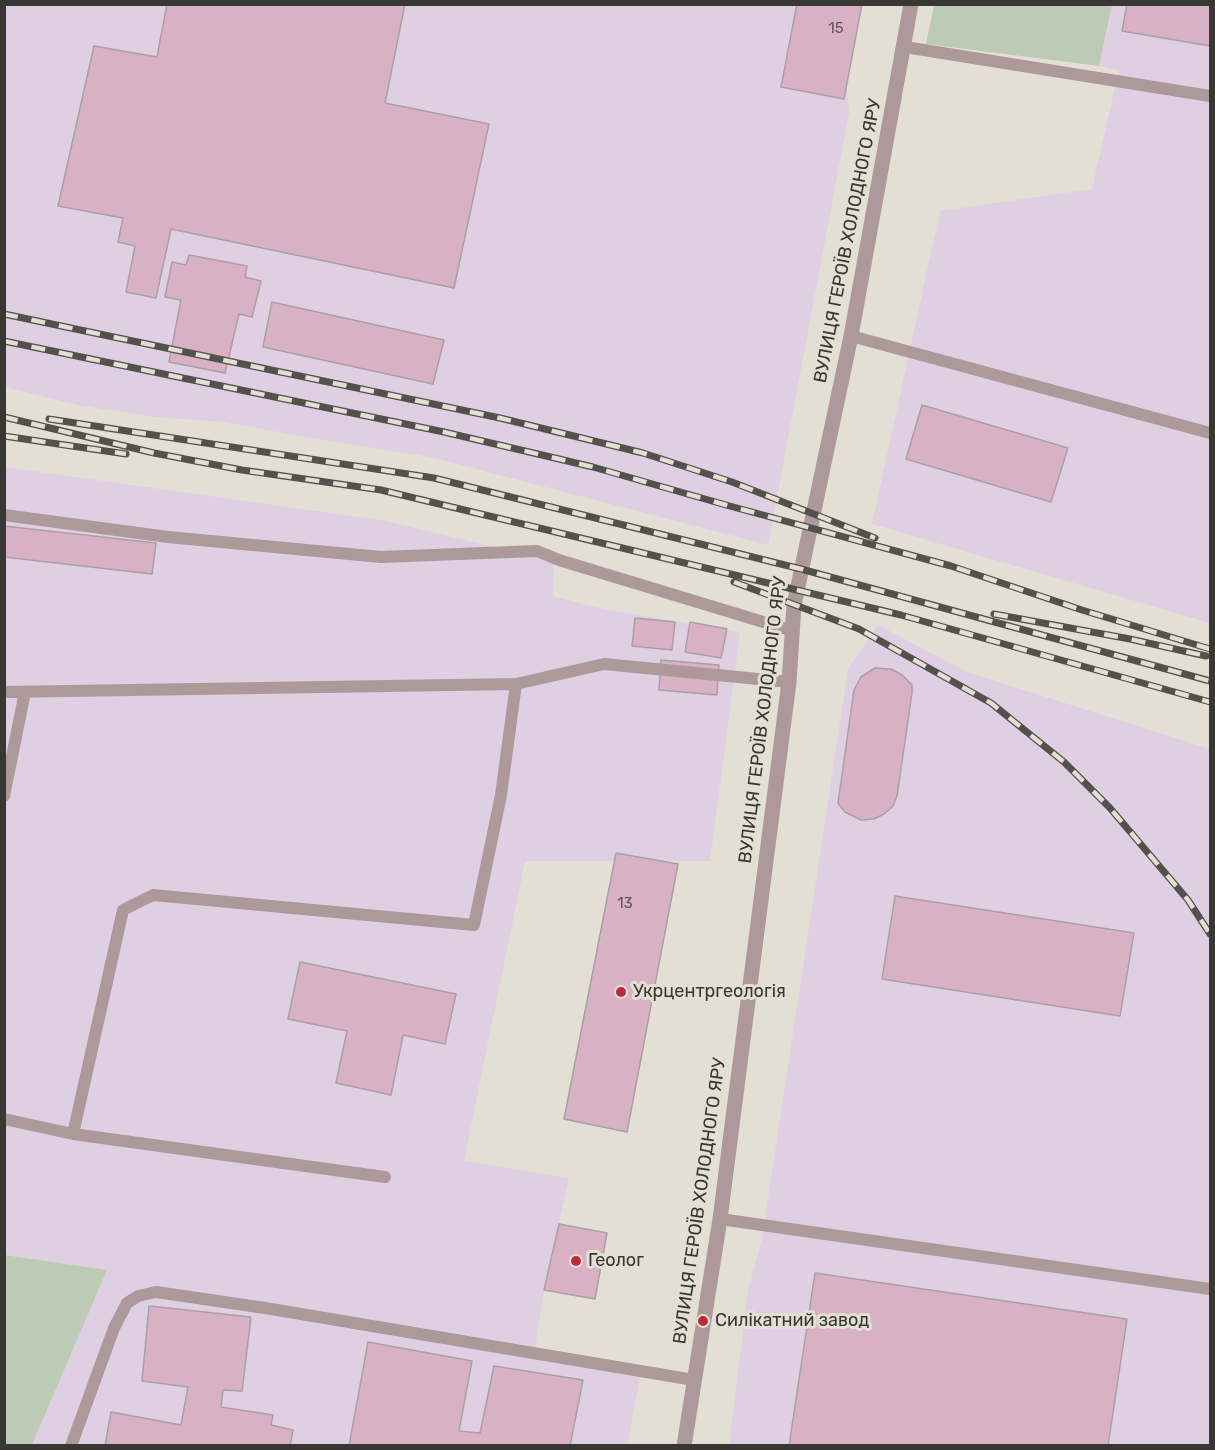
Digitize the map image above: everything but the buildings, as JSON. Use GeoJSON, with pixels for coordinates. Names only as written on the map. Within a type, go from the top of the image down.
{"type":"FeatureCollection","features":[{"type":"Feature","properties":{"kind":"street","name":"ВУЛИЦЯ ГЕРОЇВ ХОЛОДНОГО ЯРУ"},"geometry":{"type":"LineString","coordinates":[[684,1446],[720,1219],[789,682],[797,590],[851,336],[911,4]]}},
{"type":"Feature","properties":{"kind":"lane"},"geometry":{"type":"LineString","coordinates":[[905,47],[1210,96]]}},
{"type":"Feature","properties":{"kind":"lane"},"geometry":{"type":"LineString","coordinates":[[851,336],[1210,433]]}},
{"type":"Feature","properties":{"kind":"lane"},"geometry":{"type":"LineString","coordinates":[[4,515],[168,537],[381,557],[537,551],[559,560],[793,631]]}},
{"type":"Feature","properties":{"kind":"lane"},"geometry":{"type":"LineString","coordinates":[[4,692],[516,684],[604,664],[789,682]]}},
{"type":"Feature","properties":{"kind":"lane"},"geometry":{"type":"LineString","coordinates":[[73,1134],[123,910],[153,895],[474,925],[501,795],[516,684]]}},
{"type":"Feature","properties":{"kind":"lane"},"geometry":{"type":"LineString","coordinates":[[4,796],[25,692]]}},
{"type":"Feature","properties":{"kind":"lane"},"geometry":{"type":"LineString","coordinates":[[4,1119],[73,1134],[385,1177]]}},
{"type":"Feature","properties":{"kind":"lane"},"geometry":{"type":"LineString","coordinates":[[720,1219],[1210,1289]]}},
{"type":"Feature","properties":{"kind":"lane"},"geometry":{"type":"LineString","coordinates":[[70,1446],[114,1328],[127,1303],[138,1296],[156,1292],[265,1308],[694,1380]]}},
{"type":"Feature","properties":{"kind":"shaded area"},"geometry":{"type":"Polygon","coordinates":[[[4,5],[862,5],[847,83],[849,113],[768,545],[430,457],[225,422],[154,417],[77,405],[5,387],[4,5]]]}},
{"type":"Feature","properties":{"kind":"shaded area"},"geometry":{"type":"Polygon","coordinates":[[[1112,5],[1210,5],[1210,623],[872,524],[940,211],[1092,189],[1119,70],[1099,66],[1112,5]]]}},
{"type":"Feature","properties":{"kind":"shaded area"},"geometry":{"type":"Polygon","coordinates":[[[5,467],[387,521],[554,562],[553,596],[594,607],[740,633],[710,861],[525,861],[464,1161],[569,1178],[544,1290],[534,1356],[640,1378],[627,1445],[32,1445],[106,1270],[5,1255],[5,467]]]}},
{"type":"Feature","properties":{"kind":"shaded area","name":"Силікатний завод"},"geometry":{"type":"Polygon","coordinates":[[[878,625],[967,672],[1210,749],[1210,1445],[729,1446],[748,1291],[762,1238],[848,669],[878,625]]]}},
{"type":"Feature","properties":{"kind":"green space"},"geometry":{"type":"Polygon","coordinates":[[[934,4],[1112,5],[1099,66],[926,44],[934,4]]]}},
{"type":"Feature","properties":{"kind":"green space"},"geometry":{"type":"Polygon","coordinates":[[[5,1255],[107,1270],[32,1445],[5,1445],[5,1255]]]}},
{"type":"Feature","properties":{"kind":"railway"},"geometry":{"type":"LineString","coordinates":[[4,314],[500,418],[643,453],[732,482],[875,538]]}},
{"type":"Feature","properties":{"kind":"railway"},"geometry":{"type":"LineString","coordinates":[[4,341],[444,432],[593,467],[951,566],[1082,610],[1210,649]]}},
{"type":"Feature","properties":{"kind":"railway"},"geometry":{"type":"LineString","coordinates":[[4,417],[154,453],[242,470],[381,490],[901,615],[1210,702]]}},
{"type":"Feature","properties":{"kind":"railway"},"geometry":{"type":"LineString","coordinates":[[49,419],[434,478],[801,569],[1210,681]]}},
{"type":"Feature","properties":{"kind":"railway"},"geometry":{"type":"LineString","coordinates":[[4,436],[126,454]]}},
{"type":"Feature","properties":{"kind":"railway"},"geometry":{"type":"LineString","coordinates":[[734,582],[859,629],[991,703],[1064,762],[1110,808],[1188,900],[1210,934]]}},
{"type":"Feature","properties":{"kind":"railway"},"geometry":{"type":"LineString","coordinates":[[994,614],[1130,639],[1206,656]]}},
{"type":"Feature","properties":{"kind":"place","name":"Укрцентргеологія"},"geometry":{"type":"Point","coordinates":[621,992]}},
{"type":"Feature","properties":{"kind":"place","name":"Геолог"},"geometry":{"type":"Point","coordinates":[576,1261]}},
{"type":"Feature","properties":{"kind":"place","name":"Силікатний завод"},"geometry":{"type":"Point","coordinates":[703,1321]}}]}
